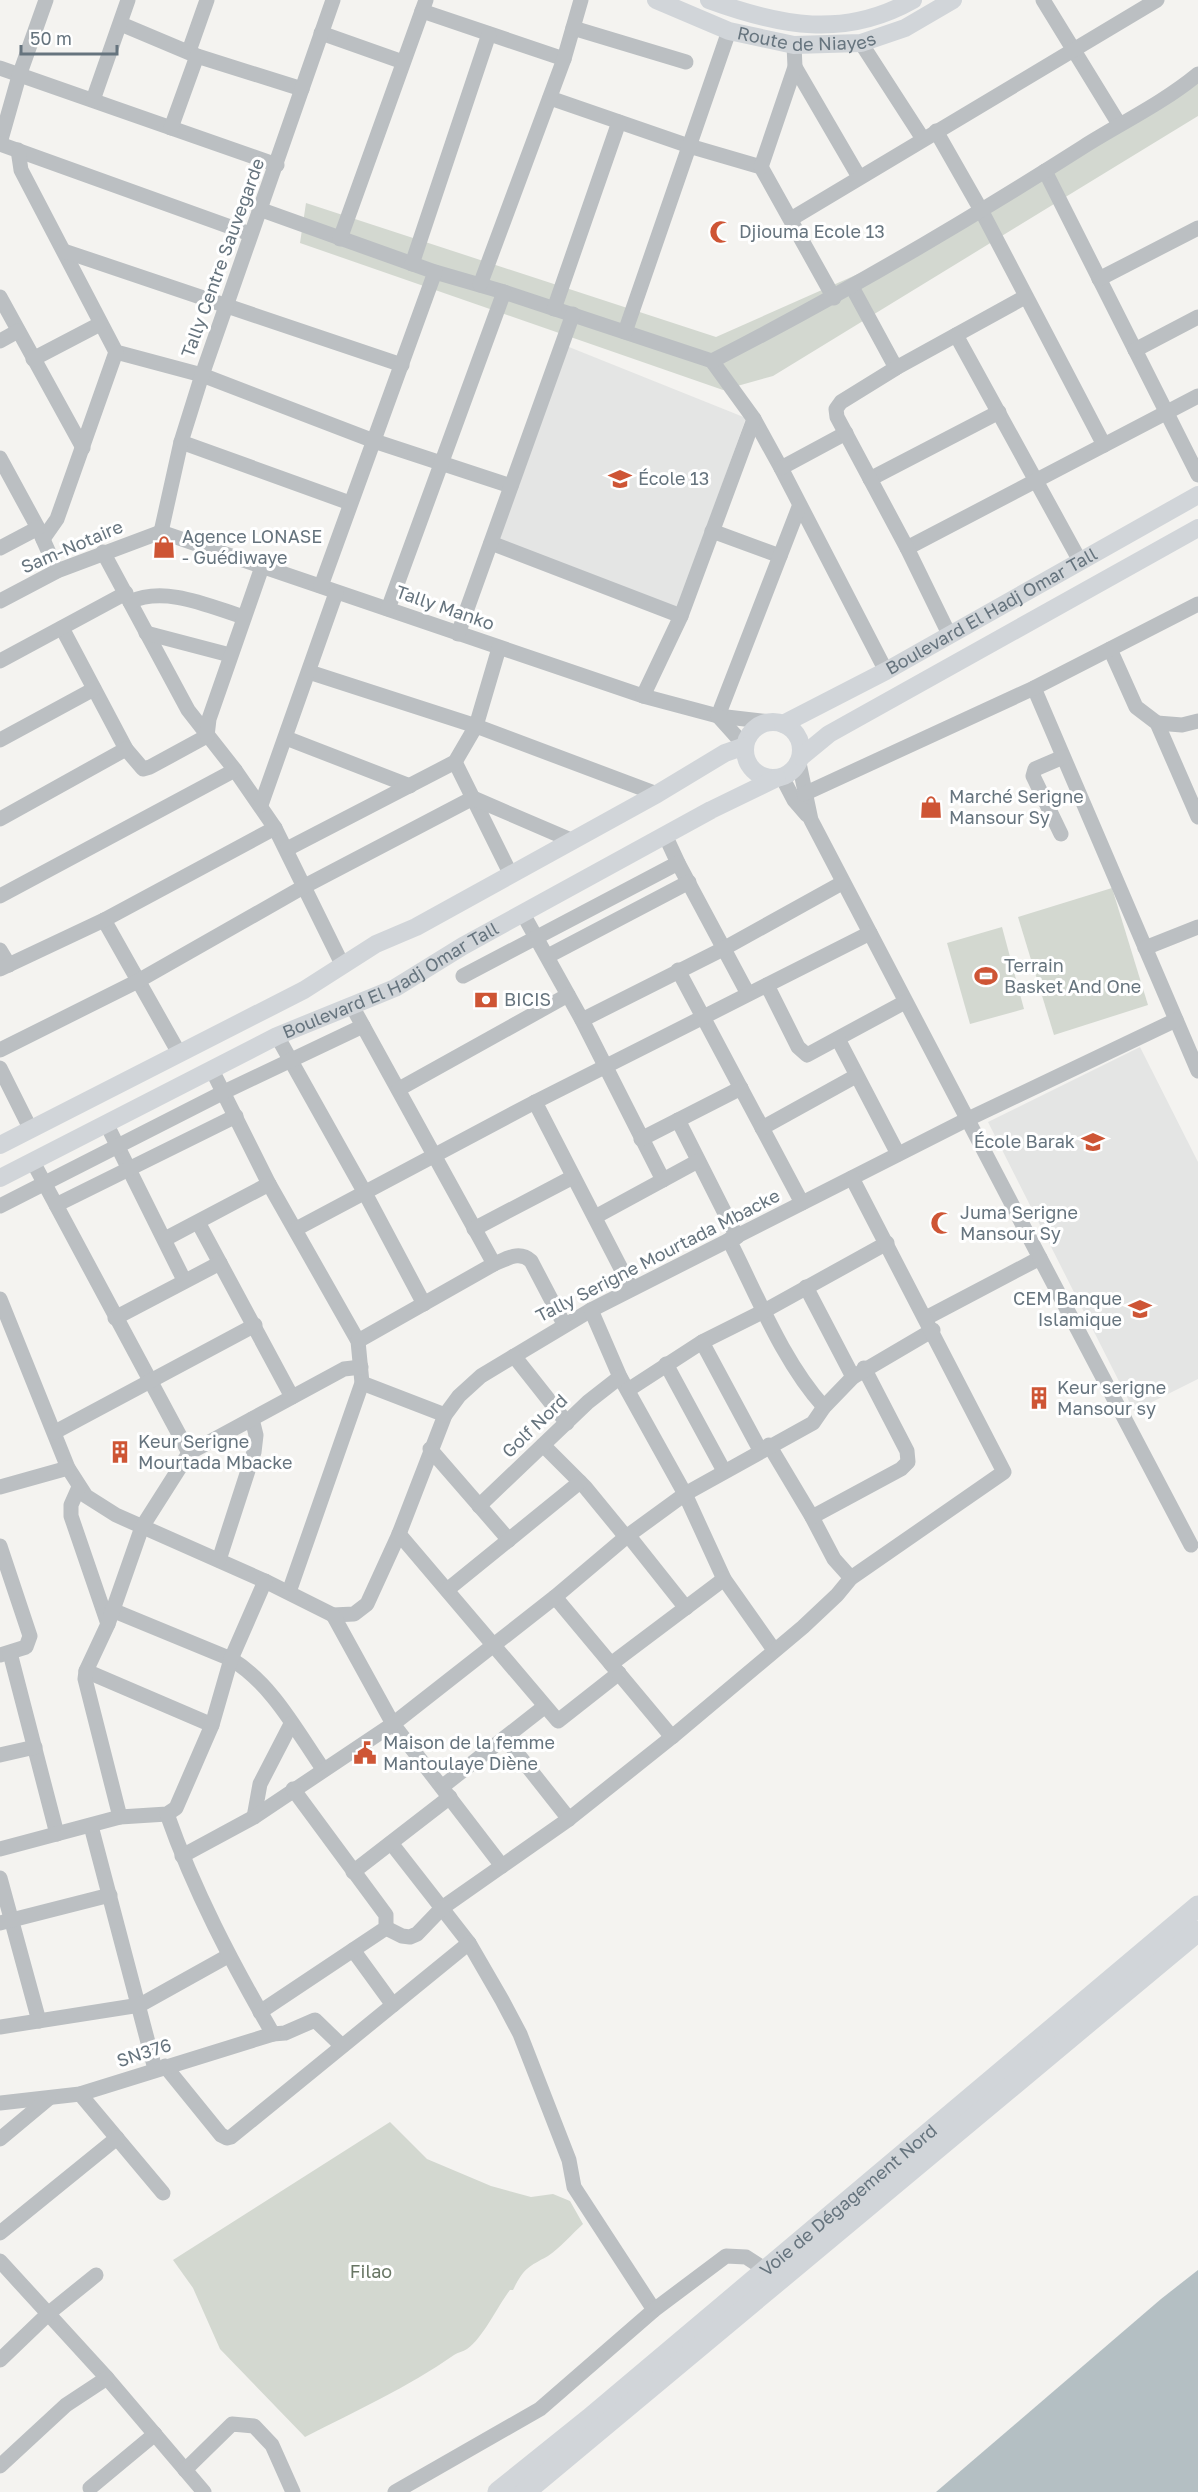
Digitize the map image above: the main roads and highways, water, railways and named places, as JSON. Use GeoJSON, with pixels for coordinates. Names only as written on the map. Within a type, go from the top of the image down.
{"type":"FeatureCollection","features":[{"type":"Feature","properties":{"kind":"highway","name":"Voie de Dégagement Nord"},"geometry":{"type":"LineString","coordinates":[[498,2492],[766,2270],[1198,1906]]}},
{"type":"Feature","properties":{"kind":"highway","name":"Voie de Dégagement Nord"},"geometry":{"type":"LineString","coordinates":[[525,2492],[1198,1931]]}},
{"type":"Feature","properties":{"kind":"main road","name":"Route de Niayes"},"geometry":{"type":"LineString","coordinates":[[656,0],[729,31],[794,45],[861,43],[905,28],[953,0]]}},
{"type":"Feature","properties":{"kind":"main road","name":"Route de Niayes"},"geometry":{"type":"LineString","coordinates":[[710,0],[737,11],[830,26],[858,23],[913,0]]}},
{"type":"Feature","properties":{"kind":"main road","name":"Boulevard El Hadj Omar Tall"},"geometry":{"type":"LineString","coordinates":[[777,723],[886,671],[1198,495]]}},
{"type":"Feature","properties":{"kind":"main road","name":"Boulevard El Hadj Omar Tall"},"geometry":{"type":"LineString","coordinates":[[800,760],[829,734],[1198,528]]}},
{"type":"Feature","properties":{"kind":"main road"},"geometry":{"type":"LineString","coordinates":[[777,723],[790,727],[798,737],[800,760],[780,778],[764,777],[753,770],[746,759],[745,746],[751,732],[777,723]]}},
{"type":"Feature","properties":{"kind":"main road","name":"Boulevard El Hadj Omar Tall"},"geometry":{"type":"LineString","coordinates":[[0,1145],[304,990],[342,964],[573,841],[725,753],[745,746]]}},
{"type":"Feature","properties":{"kind":"main road","name":"Boulevard El Hadj Omar Tall"},"geometry":{"type":"LineString","coordinates":[[0,1178],[277,1036],[394,988],[463,946],[711,810],[780,778]]}},
{"type":"Feature","properties":{"kind":"place","name":"Djiouma Ecole 13"},"geometry":{"type":"Point","coordinates":[721,232]}},
{"type":"Feature","properties":{"kind":"place","name":"École 13"},"geometry":{"type":"Point","coordinates":[620,479]}},
{"type":"Feature","properties":{"kind":"place","name":"Agence LONASE - Guédiwaye"},"geometry":{"type":"Point","coordinates":[164,547]}},
{"type":"Feature","properties":{"kind":"place","name":"Marché Serigne Mansour Sy"},"geometry":{"type":"Point","coordinates":[931,807]}},
{"type":"Feature","properties":{"kind":"place","name":"Terrain Basket And One"},"geometry":{"type":"Point","coordinates":[986,976]}},
{"type":"Feature","properties":{"kind":"place","name":"BICIS"},"geometry":{"type":"Point","coordinates":[486,1000]}},
{"type":"Feature","properties":{"kind":"place","name":"École Barak"},"geometry":{"type":"Point","coordinates":[1093,1142]}},
{"type":"Feature","properties":{"kind":"place","name":"Juma Serigne Mansour Sy"},"geometry":{"type":"Point","coordinates":[942,1223]}},
{"type":"Feature","properties":{"kind":"place","name":"CEM Banque Islamique"},"geometry":{"type":"Point","coordinates":[1140,1309]}},
{"type":"Feature","properties":{"kind":"place","name":"Keur serigne Mansour sy"},"geometry":{"type":"Point","coordinates":[1039,1398]}},
{"type":"Feature","properties":{"kind":"place","name":"Keur Serigne Mourtada Mbacke"},"geometry":{"type":"Point","coordinates":[120,1452]}},
{"type":"Feature","properties":{"kind":"place","name":"Maison de la femme Mantoulaye Diène"},"geometry":{"type":"Point","coordinates":[365,1753]}},
{"type":"Feature","properties":{"kind":"park label","name":"Filao"},"geometry":{"type":"Point","coordinates":[371,2272]}}]}
